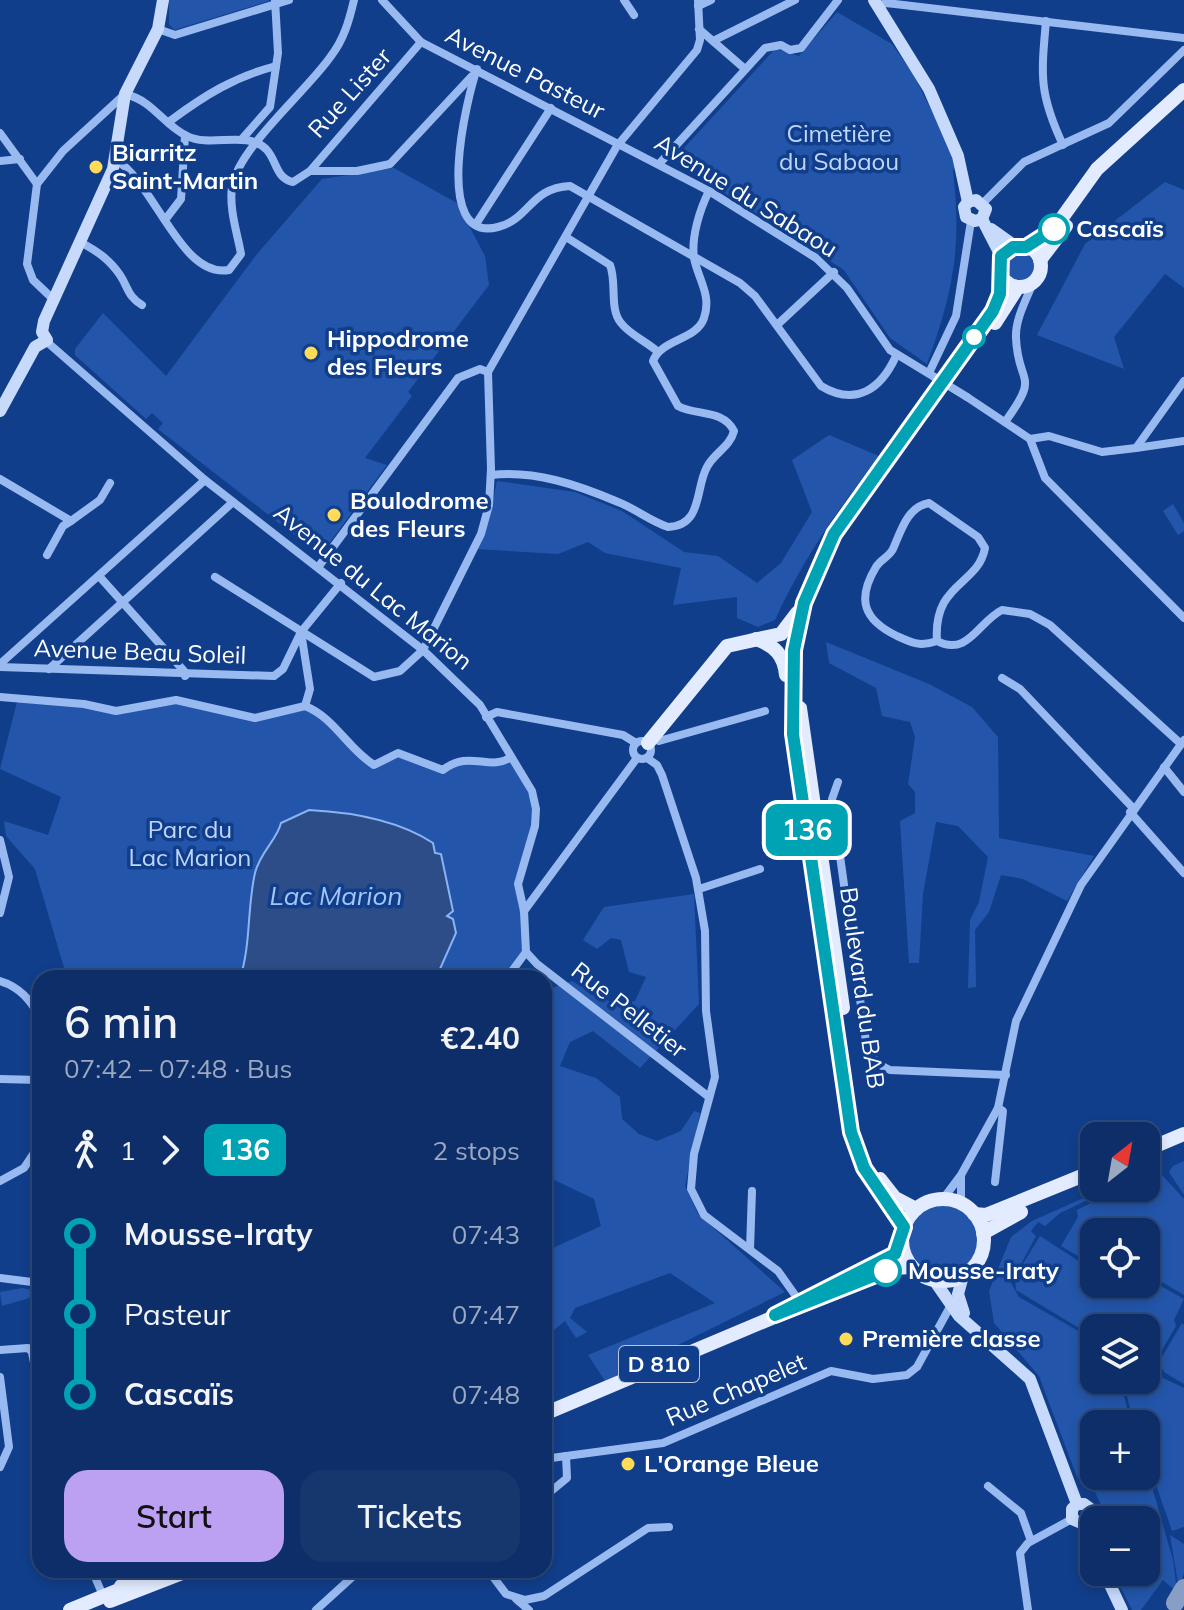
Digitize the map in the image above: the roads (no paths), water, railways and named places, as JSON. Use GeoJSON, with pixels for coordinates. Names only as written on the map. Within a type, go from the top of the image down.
{"type":"FeatureCollection","features":[{"type":"Feature","properties":{"kind":"main road"},"geometry":{"type":"LineString","coordinates":[[1184,90],[1097,169],[1054,229],[1001,256],[999,267],[1003,278],[1025,285],[1040,273],[1040,260],[1103,178],[1184,100]]}},
{"type":"Feature","properties":{"kind":"main road"},"geometry":{"type":"LineString","coordinates":[[1020,246],[1040,260]]}},
{"type":"Feature","properties":{"kind":"main road","name":"Boulevard du BAB"},"geometry":{"type":"LineString","coordinates":[[903,1233],[864,1168],[851,1132],[793,734],[792,671],[804,603],[834,534],[993,311],[1003,278]]}},
{"type":"Feature","properties":{"kind":"main road","name":"Boulevard du BAB"},"geometry":{"type":"LineString","coordinates":[[916,1209],[895,1198],[885,1187],[872,1166],[860,1129],[801,711],[801,661],[813,604],[843,536],[1025,285]]}},
{"type":"Feature","properties":{"kind":"main road"},"geometry":{"type":"LineString","coordinates":[[652,740],[727,646],[781,634],[804,603]]}},
{"type":"Feature","properties":{"kind":"main road"},"geometry":{"type":"LineString","coordinates":[[756,639],[768,643],[784,659],[793,734]]}},
{"type":"Feature","properties":{"kind":"main road"},"geometry":{"type":"LineString","coordinates":[[1160,1144],[1184,1134]]}},
{"type":"Feature","properties":{"kind":"main road"},"geometry":{"type":"LineString","coordinates":[[1160,1153],[1184,1143]]}},
{"type":"Feature","properties":{"kind":"main road"},"geometry":{"type":"LineString","coordinates":[[974,1214],[986,1215],[1080,1177]]}},
{"type":"Feature","properties":{"kind":"main road"},"geometry":{"type":"LineString","coordinates":[[983,1233],[1005,1219],[1080,1186]]}},
{"type":"Feature","properties":{"kind":"main road"},"geometry":{"type":"LineString","coordinates":[[943,1199],[961,1203],[974,1214],[983,1233],[983,1250],[975,1265],[963,1276],[934,1280],[912,1267],[903,1233],[916,1209],[943,1199]]}},
{"type":"Feature","properties":{"kind":"main road","name":"D 810"},"geometry":{"type":"LineString","coordinates":[[775,1315],[895,1254],[903,1233]]}},
{"type":"Feature","properties":{"kind":"main road","name":"D 810"},"geometry":{"type":"LineString","coordinates":[[552,1411],[882,1272],[912,1267]]}},
{"type":"Feature","properties":{"kind":"main road"},"geometry":{"type":"LineString","coordinates":[[121,1586],[137,1578]]}},
{"type":"Feature","properties":{"kind":"main road"},"geometry":{"type":"LineString","coordinates":[[70,1610],[149,1578]]}},
{"type":"Feature","properties":{"kind":"main road"},"geometry":{"type":"LineString","coordinates":[[104,1598],[165,1578]]}},
{"type":"Feature","properties":{"kind":"street"},"geometry":{"type":"LineString","coordinates":[[0,411],[42,340],[54,300],[116,160],[125,94],[158,29],[163,0]]}},
{"type":"Feature","properties":{"kind":"street"},"geometry":{"type":"LineString","coordinates":[[158,29],[175,35],[289,0]]}},
{"type":"Feature","properties":{"kind":"street"},"geometry":{"type":"LineString","coordinates":[[116,160],[143,182],[176,239],[194,258],[214,268],[229,270],[241,254],[232,186],[241,162],[332,55],[345,34],[354,0]]}},
{"type":"Feature","properties":{"kind":"street","name":"Avenue Pasteur"},"geometry":{"type":"LineString","coordinates":[[382,0],[421,42],[619,144]]}},
{"type":"Feature","properties":{"kind":"street"},"geometry":{"type":"LineString","coordinates":[[624,0],[634,15]]}},
{"type":"Feature","properties":{"kind":"street"},"geometry":{"type":"LineString","coordinates":[[215,577],[374,677],[400,671],[423,650],[481,534],[491,475],[488,372],[619,144],[697,50],[698,3],[711,0]]}},
{"type":"Feature","properties":{"kind":"street"},"geometry":{"type":"LineString","coordinates":[[713,41],[795,0]]}},
{"type":"Feature","properties":{"kind":"street"},"geometry":{"type":"LineString","coordinates":[[659,164],[765,48],[781,45],[790,50],[801,48],[838,0]]}},
{"type":"Feature","properties":{"kind":"street"},"geometry":{"type":"LineString","coordinates":[[953,10],[954,0]]}},
{"type":"Feature","properties":{"kind":"street"},"geometry":{"type":"LineString","coordinates":[[125,94],[147,102],[185,136],[223,143],[242,139],[270,107],[276,66],[275,2]]}},
{"type":"Feature","properties":{"kind":"street"},"geometry":{"type":"LineString","coordinates":[[1020,246],[964,211],[968,202],[958,156],[936,105],[876,4],[953,10],[1184,38]]}},
{"type":"Feature","properties":{"kind":"street"},"geometry":{"type":"LineString","coordinates":[[1046,21],[1040,70],[1043,91],[1063,145]]}},
{"type":"Feature","properties":{"kind":"street"},"geometry":{"type":"LineString","coordinates":[[699,29],[745,69]]}},
{"type":"Feature","properties":{"kind":"street","name":"Rue Lister"},"geometry":{"type":"LineString","coordinates":[[310,171],[421,42]]}},
{"type":"Feature","properties":{"kind":"street"},"geometry":{"type":"LineString","coordinates":[[983,203],[1024,162],[1109,123],[1184,50]]}},
{"type":"Feature","properties":{"kind":"street"},"geometry":{"type":"LineString","coordinates":[[170,121],[208,93],[241,75],[276,66]]}},
{"type":"Feature","properties":{"kind":"street"},"geometry":{"type":"LineString","coordinates":[[242,139],[267,150],[287,181],[299,179],[310,171],[357,171],[390,164],[477,69]]}},
{"type":"Feature","properties":{"kind":"street"},"geometry":{"type":"LineString","coordinates":[[477,69],[465,104],[457,180],[465,211],[476,224],[485,229],[509,223],[532,199],[558,187],[570,186],[590,194],[740,283],[777,325],[821,386],[843,396],[858,396],[871,391],[882,380],[896,356]]}},
{"type":"Feature","properties":{"kind":"street"},"geometry":{"type":"LineString","coordinates":[[54,300],[33,280],[27,264],[37,184],[63,151],[125,94]]}},
{"type":"Feature","properties":{"kind":"street"},"geometry":{"type":"LineString","coordinates":[[270,107],[281,117]]}},
{"type":"Feature","properties":{"kind":"street"},"geometry":{"type":"LineString","coordinates":[[476,224],[551,108]]}},
{"type":"Feature","properties":{"kind":"street"},"geometry":{"type":"LineString","coordinates":[[0,133],[37,184]]}},
{"type":"Feature","properties":{"kind":"street"},"geometry":{"type":"LineString","coordinates":[[165,220],[181,199],[185,136]]}},
{"type":"Feature","properties":{"kind":"street","name":"Avenue du Sabaou"},"geometry":{"type":"LineString","coordinates":[[619,144],[709,191],[834,272],[854,296],[876,334],[896,356],[932,375],[1030,439]]}},
{"type":"Feature","properties":{"kind":"street"},"geometry":{"type":"LineString","coordinates":[[0,161],[20,159]]}},
{"type":"Feature","properties":{"kind":"street"},"geometry":{"type":"LineString","coordinates":[[491,475],[535,475],[619,502],[668,527],[676,527],[694,512],[704,471],[714,454],[727,446],[734,431],[726,420],[686,411],[671,399],[653,361],[658,352],[702,325],[706,300],[703,278],[694,258],[701,206],[709,191]]}},
{"type":"Feature","properties":{"kind":"street"},"geometry":{"type":"LineString","coordinates":[[932,375],[956,316],[986,209],[983,203],[976,200],[968,202]]}},
{"type":"Feature","properties":{"kind":"street"},"geometry":{"type":"LineString","coordinates":[[981,222],[1001,256]]}},
{"type":"Feature","properties":{"kind":"street"},"geometry":{"type":"LineString","coordinates":[[566,237],[604,259],[613,272],[616,314],[621,324],[658,352]]}},
{"type":"Feature","properties":{"kind":"street"},"geometry":{"type":"LineString","coordinates":[[80,242],[102,253],[122,277],[129,296],[142,305]]}},
{"type":"Feature","properties":{"kind":"street"},"geometry":{"type":"LineString","coordinates":[[777,325],[834,272]]}},
{"type":"Feature","properties":{"kind":"street"},"geometry":{"type":"LineString","coordinates":[[1005,422],[1024,395],[1027,383],[1017,345],[1025,285]]}},
{"type":"Feature","properties":{"kind":"street","name":"Avenue du Lac Marion"},"geometry":{"type":"LineString","coordinates":[[42,340],[205,480],[341,583],[471,694],[532,791],[536,809],[535,826],[519,873],[526,952]]}},
{"type":"Feature","properties":{"kind":"street"},"geometry":{"type":"LineString","coordinates":[[319,566],[458,378],[480,369],[488,372]]}},
{"type":"Feature","properties":{"kind":"street"},"geometry":{"type":"LineString","coordinates":[[1136,448],[1184,381]]}},
{"type":"Feature","properties":{"kind":"street"},"geometry":{"type":"LineString","coordinates":[[1184,441],[1102,452],[1049,436],[1030,439],[1039,469],[1051,485],[1184,618]]}},
{"type":"Feature","properties":{"kind":"street"},"geometry":{"type":"LineString","coordinates":[[0,479],[71,521]]}},
{"type":"Feature","properties":{"kind":"street"},"geometry":{"type":"LineString","coordinates":[[0,666],[205,480]]}},
{"type":"Feature","properties":{"kind":"street"},"geometry":{"type":"LineString","coordinates":[[47,555],[63,526],[100,500],[110,483]]}},
{"type":"Feature","properties":{"kind":"street"},"geometry":{"type":"LineString","coordinates":[[49,669],[233,502]]}},
{"type":"Feature","properties":{"kind":"street"},"geometry":{"type":"LineString","coordinates":[[937,641],[938,612],[942,604],[970,575],[985,548],[978,537],[929,503],[916,507],[898,533],[889,555],[876,566],[865,593],[866,607],[877,626],[916,645],[937,641],[947,646],[964,643],[1002,610],[1015,610],[1044,620],[1182,742],[1081,885],[1029,990],[1014,1029],[998,1108],[961,1175],[943,1199]]}},
{"type":"Feature","properties":{"kind":"street"},"geometry":{"type":"LineString","coordinates":[[99,576],[184,671],[185,676]]}},
{"type":"Feature","properties":{"kind":"street"},"geometry":{"type":"LineString","coordinates":[[305,706],[310,689],[301,632],[341,583]]}},
{"type":"Feature","properties":{"kind":"street","name":"Avenue Beau Soleil"},"geometry":{"type":"LineString","coordinates":[[0,666],[185,676],[274,676],[283,669],[301,632]]}},
{"type":"Feature","properties":{"kind":"street"},"geometry":{"type":"LineString","coordinates":[[1002,678],[1020,689],[1132,810],[1184,873]]}},
{"type":"Feature","properties":{"kind":"street"},"geometry":{"type":"LineString","coordinates":[[0,697],[84,704],[116,711],[176,700],[255,718],[305,706],[323,713],[360,756],[374,765],[398,753],[443,770],[460,759],[500,762],[511,757]]}},
{"type":"Feature","properties":{"kind":"street"},"geometry":{"type":"LineString","coordinates":[[486,717],[497,712],[652,740],[683,737],[765,711]]}},
{"type":"Feature","properties":{"kind":"street"},"geometry":{"type":"LineString","coordinates":[[524,911],[652,740],[683,737]]}},
{"type":"Feature","properties":{"kind":"street"},"geometry":{"type":"LineString","coordinates":[[652,740],[657,765],[699,889],[706,948],[706,1011],[715,1077],[694,1154],[691,1189],[711,1222],[784,1278],[800,1302]]}},
{"type":"Feature","properties":{"kind":"street"},"geometry":{"type":"LineString","coordinates":[[1164,767],[1184,792]]}},
{"type":"Feature","properties":{"kind":"street"},"geometry":{"type":"LineString","coordinates":[[838,782],[832,799],[867,1049],[878,1064],[890,1070],[1006,1075]]}},
{"type":"Feature","properties":{"kind":"street"},"geometry":{"type":"LineString","coordinates":[[0,840],[9,877],[0,913]]}},
{"type":"Feature","properties":{"kind":"street"},"geometry":{"type":"LineString","coordinates":[[699,889],[760,869]]}},
{"type":"Feature","properties":{"kind":"street"},"geometry":{"type":"LineString","coordinates":[[513,970],[526,952]]}},
{"type":"Feature","properties":{"kind":"street","name":"Rue Pelletier"},"geometry":{"type":"LineString","coordinates":[[526,952],[545,970]]}},
{"type":"Feature","properties":{"kind":"street","name":"Rue Pelletier"},"geometry":{"type":"LineString","coordinates":[[552,976],[709,1097]]}},
{"type":"Feature","properties":{"kind":"street"},"geometry":{"type":"LineString","coordinates":[[0,981],[12,984],[32,1003]]}},
{"type":"Feature","properties":{"kind":"street"},"geometry":{"type":"LineString","coordinates":[[0,1079],[32,1080]]}},
{"type":"Feature","properties":{"kind":"street"},"geometry":{"type":"LineString","coordinates":[[995,1182],[1003,1111],[998,1108]]}},
{"type":"Feature","properties":{"kind":"street"},"geometry":{"type":"LineString","coordinates":[[981,1139],[998,1148]]}},
{"type":"Feature","properties":{"kind":"street"},"geometry":{"type":"LineString","coordinates":[[0,1181],[24,1168],[32,1156]]}},
{"type":"Feature","properties":{"kind":"street"},"geometry":{"type":"LineString","coordinates":[[961,1175],[961,1203]]}},
{"type":"Feature","properties":{"kind":"street"},"geometry":{"type":"LineString","coordinates":[[750,1249],[752,1191]]}},
{"type":"Feature","properties":{"kind":"street"},"geometry":{"type":"LineString","coordinates":[[963,1276],[959,1305],[972,1326]]}},
{"type":"Feature","properties":{"kind":"street"},"geometry":{"type":"LineString","coordinates":[[0,1278],[32,1282]]}},
{"type":"Feature","properties":{"kind":"street"},"geometry":{"type":"LineString","coordinates":[[934,1280],[951,1305],[1030,1379],[1077,1504]]}},
{"type":"Feature","properties":{"kind":"street","name":"Rue Chapelet"},"geometry":{"type":"LineString","coordinates":[[552,1458],[663,1443],[831,1371],[873,1379],[907,1375],[917,1367],[951,1305]]}},
{"type":"Feature","properties":{"kind":"street"},"geometry":{"type":"LineString","coordinates":[[0,1350],[28,1348],[32,1352]]}},
{"type":"Feature","properties":{"kind":"street"},"geometry":{"type":"LineString","coordinates":[[0,1377],[9,1447],[0,1467]]}},
{"type":"Feature","properties":{"kind":"street"},"geometry":{"type":"LineString","coordinates":[[552,1490],[567,1478],[566,1456]]}},
{"type":"Feature","properties":{"kind":"street"},"geometry":{"type":"LineString","coordinates":[[988,1486],[1021,1513],[1031,1541]]}},
{"type":"Feature","properties":{"kind":"street"},"geometry":{"type":"LineString","coordinates":[[1072,1519],[1071,1512],[1077,1504]]}},
{"type":"Feature","properties":{"kind":"street"},"geometry":{"type":"LineString","coordinates":[[1077,1504],[1087,1506]]}},
{"type":"Feature","properties":{"kind":"street"},"geometry":{"type":"LineString","coordinates":[[1028,1610],[1020,1553],[1031,1541],[1072,1519]]}},
{"type":"Feature","properties":{"kind":"street"},"geometry":{"type":"LineString","coordinates":[[1072,1519],[1080,1522]]}},
{"type":"Feature","properties":{"kind":"street"},"geometry":{"type":"LineString","coordinates":[[516,1598],[544,1596],[648,1528],[669,1527]]}},
{"type":"Feature","properties":{"kind":"street"},"geometry":{"type":"LineString","coordinates":[[95,1578],[104,1598]]}},
{"type":"Feature","properties":{"kind":"street"},"geometry":{"type":"LineString","coordinates":[[87,1610],[121,1586],[126,1578]]}},
{"type":"Feature","properties":{"kind":"street"},"geometry":{"type":"LineString","coordinates":[[316,1610],[351,1578]]}},
{"type":"Feature","properties":{"kind":"street"},"geometry":{"type":"LineString","coordinates":[[493,1578],[497,1585],[529,1610]]}},
{"type":"Feature","properties":{"kind":"street"},"geometry":{"type":"LineString","coordinates":[[1111,1586],[1122,1610]]}},
{"type":"Feature","properties":{"kind":"street"},"geometry":{"type":"LineString","coordinates":[[63,1610],[104,1598]]}},
{"type":"Feature","properties":{"kind":"water","name":"Lac Marion"},"geometry":{"type":"Polygon","coordinates":[[[309,810],[340,813],[404,828],[433,843],[435,853],[441,854],[453,911],[447,916],[453,919],[456,933],[440,970],[242,970],[255,873],[281,823],[309,810]]]}},
{"type":"Feature","properties":{"kind":"place","name":"Biarritz Saint-Martin"},"geometry":{"type":"Point","coordinates":[96,167]}},
{"type":"Feature","properties":{"kind":"place","name":"Cascaïs"},"geometry":{"type":"Point","coordinates":[1054,229]}},
{"type":"Feature","properties":{"kind":"place","name":"Hippodrome des Fleurs"},"geometry":{"type":"Point","coordinates":[311,353]}},
{"type":"Feature","properties":{"kind":"place","name":"Boulodrome des Fleurs"},"geometry":{"type":"Point","coordinates":[334,515]}},
{"type":"Feature","properties":{"kind":"place","name":"Mousse-Iraty"},"geometry":{"type":"Point","coordinates":[886,1271]}},
{"type":"Feature","properties":{"kind":"place","name":"Première classe"},"geometry":{"type":"Point","coordinates":[846,1339]}},
{"type":"Feature","properties":{"kind":"place","name":"L'Orange Bleue"},"geometry":{"type":"Point","coordinates":[628,1464]}},
{"type":"Feature","properties":{"kind":"park label","name":"Cimetière du Sabaou"},"geometry":{"type":"Point","coordinates":[839,148]}},
{"type":"Feature","properties":{"kind":"park label","name":"Parc du Lac Marion"},"geometry":{"type":"Point","coordinates":[190,844]}}]}
